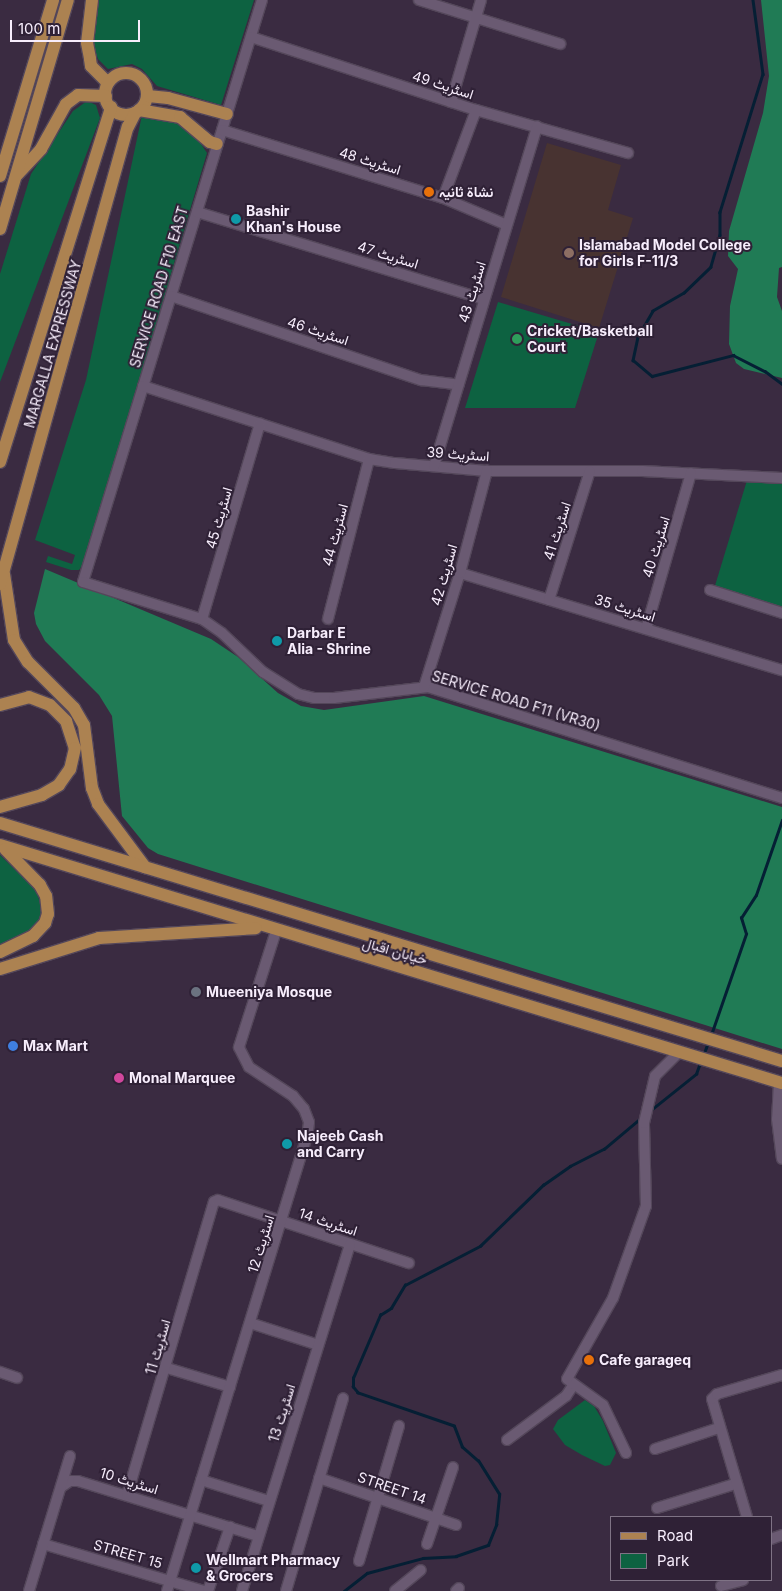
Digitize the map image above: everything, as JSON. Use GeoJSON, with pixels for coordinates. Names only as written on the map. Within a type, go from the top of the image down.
{"type":"FeatureCollection","features":[{"type":"Feature","properties":{"kind":"main road"},"geometry":{"type":"LineString","coordinates":[[0,176],[54,0]]}},
{"type":"Feature","properties":{"kind":"main road"},"geometry":{"type":"LineString","coordinates":[[0,229],[68,0]]}},
{"type":"Feature","properties":{"kind":"main road"},"geometry":{"type":"LineString","coordinates":[[92,0],[87,43],[92,66],[108,83],[108,102]]}},
{"type":"Feature","properties":{"kind":"main road"},"geometry":{"type":"LineString","coordinates":[[37,54],[42,61],[50,57]]}},
{"type":"Feature","properties":{"kind":"main road"},"geometry":{"type":"LineString","coordinates":[[108,83],[118,74],[129,72],[139,76],[146,85],[148,96],[137,112]]}},
{"type":"Feature","properties":{"kind":"main road"},"geometry":{"type":"LineString","coordinates":[[15,178],[41,149],[66,104],[78,95],[108,102],[124,115],[137,112],[180,117],[210,142],[217,144]]}},
{"type":"Feature","properties":{"kind":"main road"},"geometry":{"type":"LineString","coordinates":[[148,96],[168,98],[227,114]]}},
{"type":"Feature","properties":{"kind":"main road","name":"MARGALLA EXPRESSWAY"},"geometry":{"type":"LineString","coordinates":[[0,462],[108,102]]}},
{"type":"Feature","properties":{"kind":"main road","name":"MARGALLA EXPRESSWAY"},"geometry":{"type":"LineString","coordinates":[[0,584],[128,127],[137,112]]}},
{"type":"Feature","properties":{"kind":"main road"},"geometry":{"type":"LineString","coordinates":[[4,571],[14,640],[28,662],[74,708],[84,725],[92,788],[98,804],[145,867]]}},
{"type":"Feature","properties":{"kind":"main road"},"geometry":{"type":"LineString","coordinates":[[0,705],[29,698],[50,704],[66,721],[75,748],[70,769],[59,785],[42,795],[0,807]]}},
{"type":"Feature","properties":{"kind":"main road","name":"خیابان اقبال"},"geometry":{"type":"LineString","coordinates":[[0,823],[782,1061]]}},
{"type":"Feature","properties":{"kind":"main road"},"geometry":{"type":"LineString","coordinates":[[0,952],[33,936],[45,923],[48,914],[46,896],[40,885],[1,846]]}},
{"type":"Feature","properties":{"kind":"main road","name":"خیابان اقبال"},"geometry":{"type":"LineString","coordinates":[[1,846],[780,1083]]}},
{"type":"Feature","properties":{"kind":"main road"},"geometry":{"type":"LineString","coordinates":[[0,969],[99,938],[270,929]]}},
{"type":"Feature","properties":{"kind":"main road"},"geometry":{"type":"LineString","coordinates":[[371,959],[377,939]]}},
{"type":"Feature","properties":{"kind":"main road"},"geometry":{"type":"LineString","coordinates":[[780,1083],[782,1066]]}},
{"type":"Feature","properties":{"kind":"street","name":"SERVICE ROAD F10 EAST"},"geometry":{"type":"LineString","coordinates":[[83,582],[262,0]]}},
{"type":"Feature","properties":{"kind":"street"},"geometry":{"type":"LineString","coordinates":[[419,0],[560,44]]}},
{"type":"Feature","properties":{"kind":"street"},"geometry":{"type":"LineString","coordinates":[[451,102],[481,0]]}},
{"type":"Feature","properties":{"kind":"street","name":"اسٹریٹ 49"},"geometry":{"type":"LineString","coordinates":[[251,38],[476,110],[628,153]]}},
{"type":"Feature","properties":{"kind":"street"},"geometry":{"type":"LineString","coordinates":[[443,198],[476,110]]}},
{"type":"Feature","properties":{"kind":"street","name":"اسٹریٹ 43"},"geometry":{"type":"LineString","coordinates":[[434,466],[537,126]]}},
{"type":"Feature","properties":{"kind":"street","name":"اسٹریٹ 48"},"geometry":{"type":"LineString","coordinates":[[222,130],[443,198],[507,225]]}},
{"type":"Feature","properties":{"kind":"street","name":"اسٹریٹ 47"},"geometry":{"type":"LineString","coordinates":[[197,212],[484,299]]}},
{"type":"Feature","properties":{"kind":"street","name":"اسٹریٹ 46"},"geometry":{"type":"LineString","coordinates":[[171,296],[422,380],[459,385]]}},
{"type":"Feature","properties":{"kind":"street","name":"اسٹریٹ 39"},"geometry":{"type":"LineString","coordinates":[[144,386],[369,459],[487,470],[691,473],[715,477],[782,478]]}},
{"type":"Feature","properties":{"kind":"street","name":"اسٹریٹ 45"},"geometry":{"type":"LineString","coordinates":[[202,619],[260,423]]}},
{"type":"Feature","properties":{"kind":"street","name":"اسٹریٹ 44"},"geometry":{"type":"LineString","coordinates":[[328,619],[369,459]]}},
{"type":"Feature","properties":{"kind":"street","name":"اسٹریٹ 42"},"geometry":{"type":"LineString","coordinates":[[424,687],[460,573],[487,470]]}},
{"type":"Feature","properties":{"kind":"street","name":"اسٹریٹ 41"},"geometry":{"type":"LineString","coordinates":[[549,600],[590,471]]}},
{"type":"Feature","properties":{"kind":"street","name":"اسٹریٹ 40"},"geometry":{"type":"LineString","coordinates":[[646,629],[691,473]]}},
{"type":"Feature","properties":{"kind":"street","name":"اسٹریٹ 35"},"geometry":{"type":"LineString","coordinates":[[460,573],[782,670]]}},
{"type":"Feature","properties":{"kind":"street","name":"SERVICE ROAD F11 (VR30)"},"geometry":{"type":"LineString","coordinates":[[83,582],[202,619],[222,633],[263,672],[298,694],[314,698],[334,698],[424,687],[778,796]]}},
{"type":"Feature","properties":{"kind":"street"},"geometry":{"type":"LineString","coordinates":[[710,590],[782,613]]}},
{"type":"Feature","properties":{"kind":"street","name":"اسٹریٹ 12"},"geometry":{"type":"LineString","coordinates":[[167,1591],[282,1222],[309,1122],[299,1103],[249,1067],[239,1047],[270,929]]}},
{"type":"Feature","properties":{"kind":"street"},"geometry":{"type":"LineString","coordinates":[[626,1453],[603,1405],[566,1379],[613,1298],[646,1206],[644,1123],[655,1076],[678,1053]]}},
{"type":"Feature","properties":{"kind":"street"},"geometry":{"type":"LineString","coordinates":[[780,1083],[777,1119],[782,1159]]}},
{"type":"Feature","properties":{"kind":"street","name":"اسٹریٹ 14"},"geometry":{"type":"LineString","coordinates":[[212,1205],[218,1200],[409,1263]]}},
{"type":"Feature","properties":{"kind":"street","name":"اسٹریٹ 11"},"geometry":{"type":"LineString","coordinates":[[127,1495],[167,1368],[212,1205]]}},
{"type":"Feature","properties":{"kind":"street","name":"اسٹریٹ 13"},"geometry":{"type":"LineString","coordinates":[[242,1591],[350,1244]]}},
{"type":"Feature","properties":{"kind":"street"},"geometry":{"type":"LineString","coordinates":[[250,1323],[318,1344]]}},
{"type":"Feature","properties":{"kind":"street"},"geometry":{"type":"LineString","coordinates":[[167,1368],[230,1387]]}},
{"type":"Feature","properties":{"kind":"street"},"geometry":{"type":"LineString","coordinates":[[0,1372],[17,1378]]}},
{"type":"Feature","properties":{"kind":"street"},"geometry":{"type":"LineString","coordinates":[[747,1516],[735,1484],[712,1399],[717,1394],[782,1375]]}},
{"type":"Feature","properties":{"kind":"street"},"geometry":{"type":"LineString","coordinates":[[507,1440],[566,1396],[574,1384]]}},
{"type":"Feature","properties":{"kind":"street"},"geometry":{"type":"LineString","coordinates":[[286,1591],[343,1398]]}},
{"type":"Feature","properties":{"kind":"street"},"geometry":{"type":"LineString","coordinates":[[359,1561],[399,1426]]}},
{"type":"Feature","properties":{"kind":"street"},"geometry":{"type":"LineString","coordinates":[[655,1449],[719,1428]]}},
{"type":"Feature","properties":{"kind":"street"},"geometry":{"type":"LineString","coordinates":[[29,1591],[70,1456]]}},
{"type":"Feature","properties":{"kind":"street"},"geometry":{"type":"LineString","coordinates":[[427,1544],[453,1466]]}},
{"type":"Feature","properties":{"kind":"street","name":"STREET 14"},"geometry":{"type":"LineString","coordinates":[[320,1478],[456,1525]]}},
{"type":"Feature","properties":{"kind":"street","name":"اسٹریٹ 10"},"geometry":{"type":"LineString","coordinates":[[61,1487],[75,1480],[258,1536]]}},
{"type":"Feature","properties":{"kind":"street"},"geometry":{"type":"LineString","coordinates":[[201,1480],[269,1502]]}},
{"type":"Feature","properties":{"kind":"street"},"geometry":{"type":"LineString","coordinates":[[657,1508],[735,1484]]}},
{"type":"Feature","properties":{"kind":"street"},"geometry":{"type":"LineString","coordinates":[[208,1591],[230,1527]]}},
{"type":"Feature","properties":{"kind":"street","name":"STREET 15"},"geometry":{"type":"LineString","coordinates":[[43,1544],[204,1591]]}},
{"type":"Feature","properties":{"kind":"street"},"geometry":{"type":"LineString","coordinates":[[396,1591],[421,1570]]}},
{"type":"Feature","properties":{"kind":"street"},"geometry":{"type":"LineString","coordinates":[[721,1586],[739,1581]]}},
{"type":"Feature","properties":{"kind":"shaded area","name":"Islamabad Model College for Girls F-11/3"},"geometry":{"type":"Polygon","coordinates":[[[547,143],[621,165],[608,210],[633,218],[599,328],[501,297],[547,143]]]}},
{"type":"Feature","properties":{"kind":"green space"},"geometry":{"type":"Polygon","coordinates":[[[96,0],[254,0],[221,105],[157,86],[142,69],[132,64],[108,69],[98,59],[92,42],[96,0]]]}},
{"type":"Feature","properties":{"kind":"green space"},"geometry":{"type":"Polygon","coordinates":[[[761,0],[782,0],[782,267],[779,268],[777,297],[782,311],[782,378],[744,369],[736,363],[729,344],[730,306],[738,269],[728,256],[729,231],[763,113],[769,76],[761,0]]]}},
{"type":"Feature","properties":{"kind":"green space"},"geometry":{"type":"Polygon","coordinates":[[[87,101],[96,105],[100,118],[0,382],[0,274],[31,174],[73,111],[87,101]]]}},
{"type":"Feature","properties":{"kind":"green space"},"geometry":{"type":"Polygon","coordinates":[[[142,115],[176,120],[193,132],[207,153],[85,561],[79,570],[71,570],[46,562],[48,556],[72,564],[75,555],[35,540],[86,380],[142,115]]]}},
{"type":"Feature","properties":{"kind":"green space"},"geometry":{"type":"Polygon","coordinates":[[[498,302],[599,332],[575,408],[465,408],[498,302]]]}},
{"type":"Feature","properties":{"kind":"green space"},"geometry":{"type":"Polygon","coordinates":[[[748,477],[782,477],[782,611],[714,589],[748,477]]]}},
{"type":"Feature","properties":{"kind":"green space"},"geometry":{"type":"Polygon","coordinates":[[[45,569],[211,639],[238,657],[278,693],[301,706],[324,710],[424,696],[782,807],[782,1049],[158,854],[148,848],[122,816],[112,716],[99,695],[45,641],[36,624],[34,613],[45,569]]]}},
{"type":"Feature","properties":{"kind":"green space"},"geometry":{"type":"Polygon","coordinates":[[[0,855],[36,890],[43,912],[41,920],[31,931],[0,944],[0,855]]]}},
{"type":"Feature","properties":{"kind":"green space"},"geometry":{"type":"Polygon","coordinates":[[[585,1400],[594,1406],[603,1421],[616,1453],[610,1465],[605,1466],[565,1445],[553,1429],[558,1420],[585,1400]]]}},
{"type":"Feature","properties":{"kind":"waterway"},"geometry":{"type":"LineString","coordinates":[[753,0],[763,74],[720,212],[720,235],[711,267],[684,293],[653,311],[638,337],[633,360],[652,376],[733,355],[765,371],[782,384]]}},
{"type":"Feature","properties":{"kind":"waterway"},"geometry":{"type":"LineString","coordinates":[[711,1035],[746,934],[741,918],[756,895],[782,820]]}},
{"type":"Feature","properties":{"kind":"waterway"},"geometry":{"type":"LineString","coordinates":[[703,1056],[708,1042]]}},
{"type":"Feature","properties":{"kind":"waterway"},"geometry":{"type":"LineString","coordinates":[[651,1110],[696,1074],[700,1063]]}},
{"type":"Feature","properties":{"kind":"waterway"},"geometry":{"type":"LineString","coordinates":[[344,1591],[367,1573],[423,1558],[456,1556],[488,1545],[496,1525],[499,1494],[478,1461],[462,1447],[454,1426],[358,1393],[353,1387],[353,1378],[380,1315],[391,1308],[405,1285],[480,1246],[543,1185],[570,1166],[604,1149],[642,1117]]}},
{"type":"Feature","properties":{"kind":"place","name":"نشاۃ ثانیہ"},"geometry":{"type":"Point","coordinates":[429,192]}},
{"type":"Feature","properties":{"kind":"place","name":"Bashir Khan's House"},"geometry":{"type":"Point","coordinates":[236,219]}},
{"type":"Feature","properties":{"kind":"place","name":"Islamabad Model College for Girls F-11/3"},"geometry":{"type":"Point","coordinates":[569,253]}},
{"type":"Feature","properties":{"kind":"place","name":"Cricket/Basketball Court"},"geometry":{"type":"Point","coordinates":[517,339]}},
{"type":"Feature","properties":{"kind":"place","name":"Darbar E Alia - Shrine"},"geometry":{"type":"Point","coordinates":[277,641]}},
{"type":"Feature","properties":{"kind":"place","name":"Mueeniya Mosque"},"geometry":{"type":"Point","coordinates":[196,992]}},
{"type":"Feature","properties":{"kind":"place","name":"Max Mart"},"geometry":{"type":"Point","coordinates":[13,1046]}},
{"type":"Feature","properties":{"kind":"place","name":"Monal Marquee"},"geometry":{"type":"Point","coordinates":[119,1078]}},
{"type":"Feature","properties":{"kind":"place","name":"Najeeb Cash and Carry"},"geometry":{"type":"Point","coordinates":[287,1144]}},
{"type":"Feature","properties":{"kind":"place","name":"Cafe garageq"},"geometry":{"type":"Point","coordinates":[589,1360]}},
{"type":"Feature","properties":{"kind":"place","name":"Wellmart Pharmacy & Grocers"},"geometry":{"type":"Point","coordinates":[196,1568]}}]}
